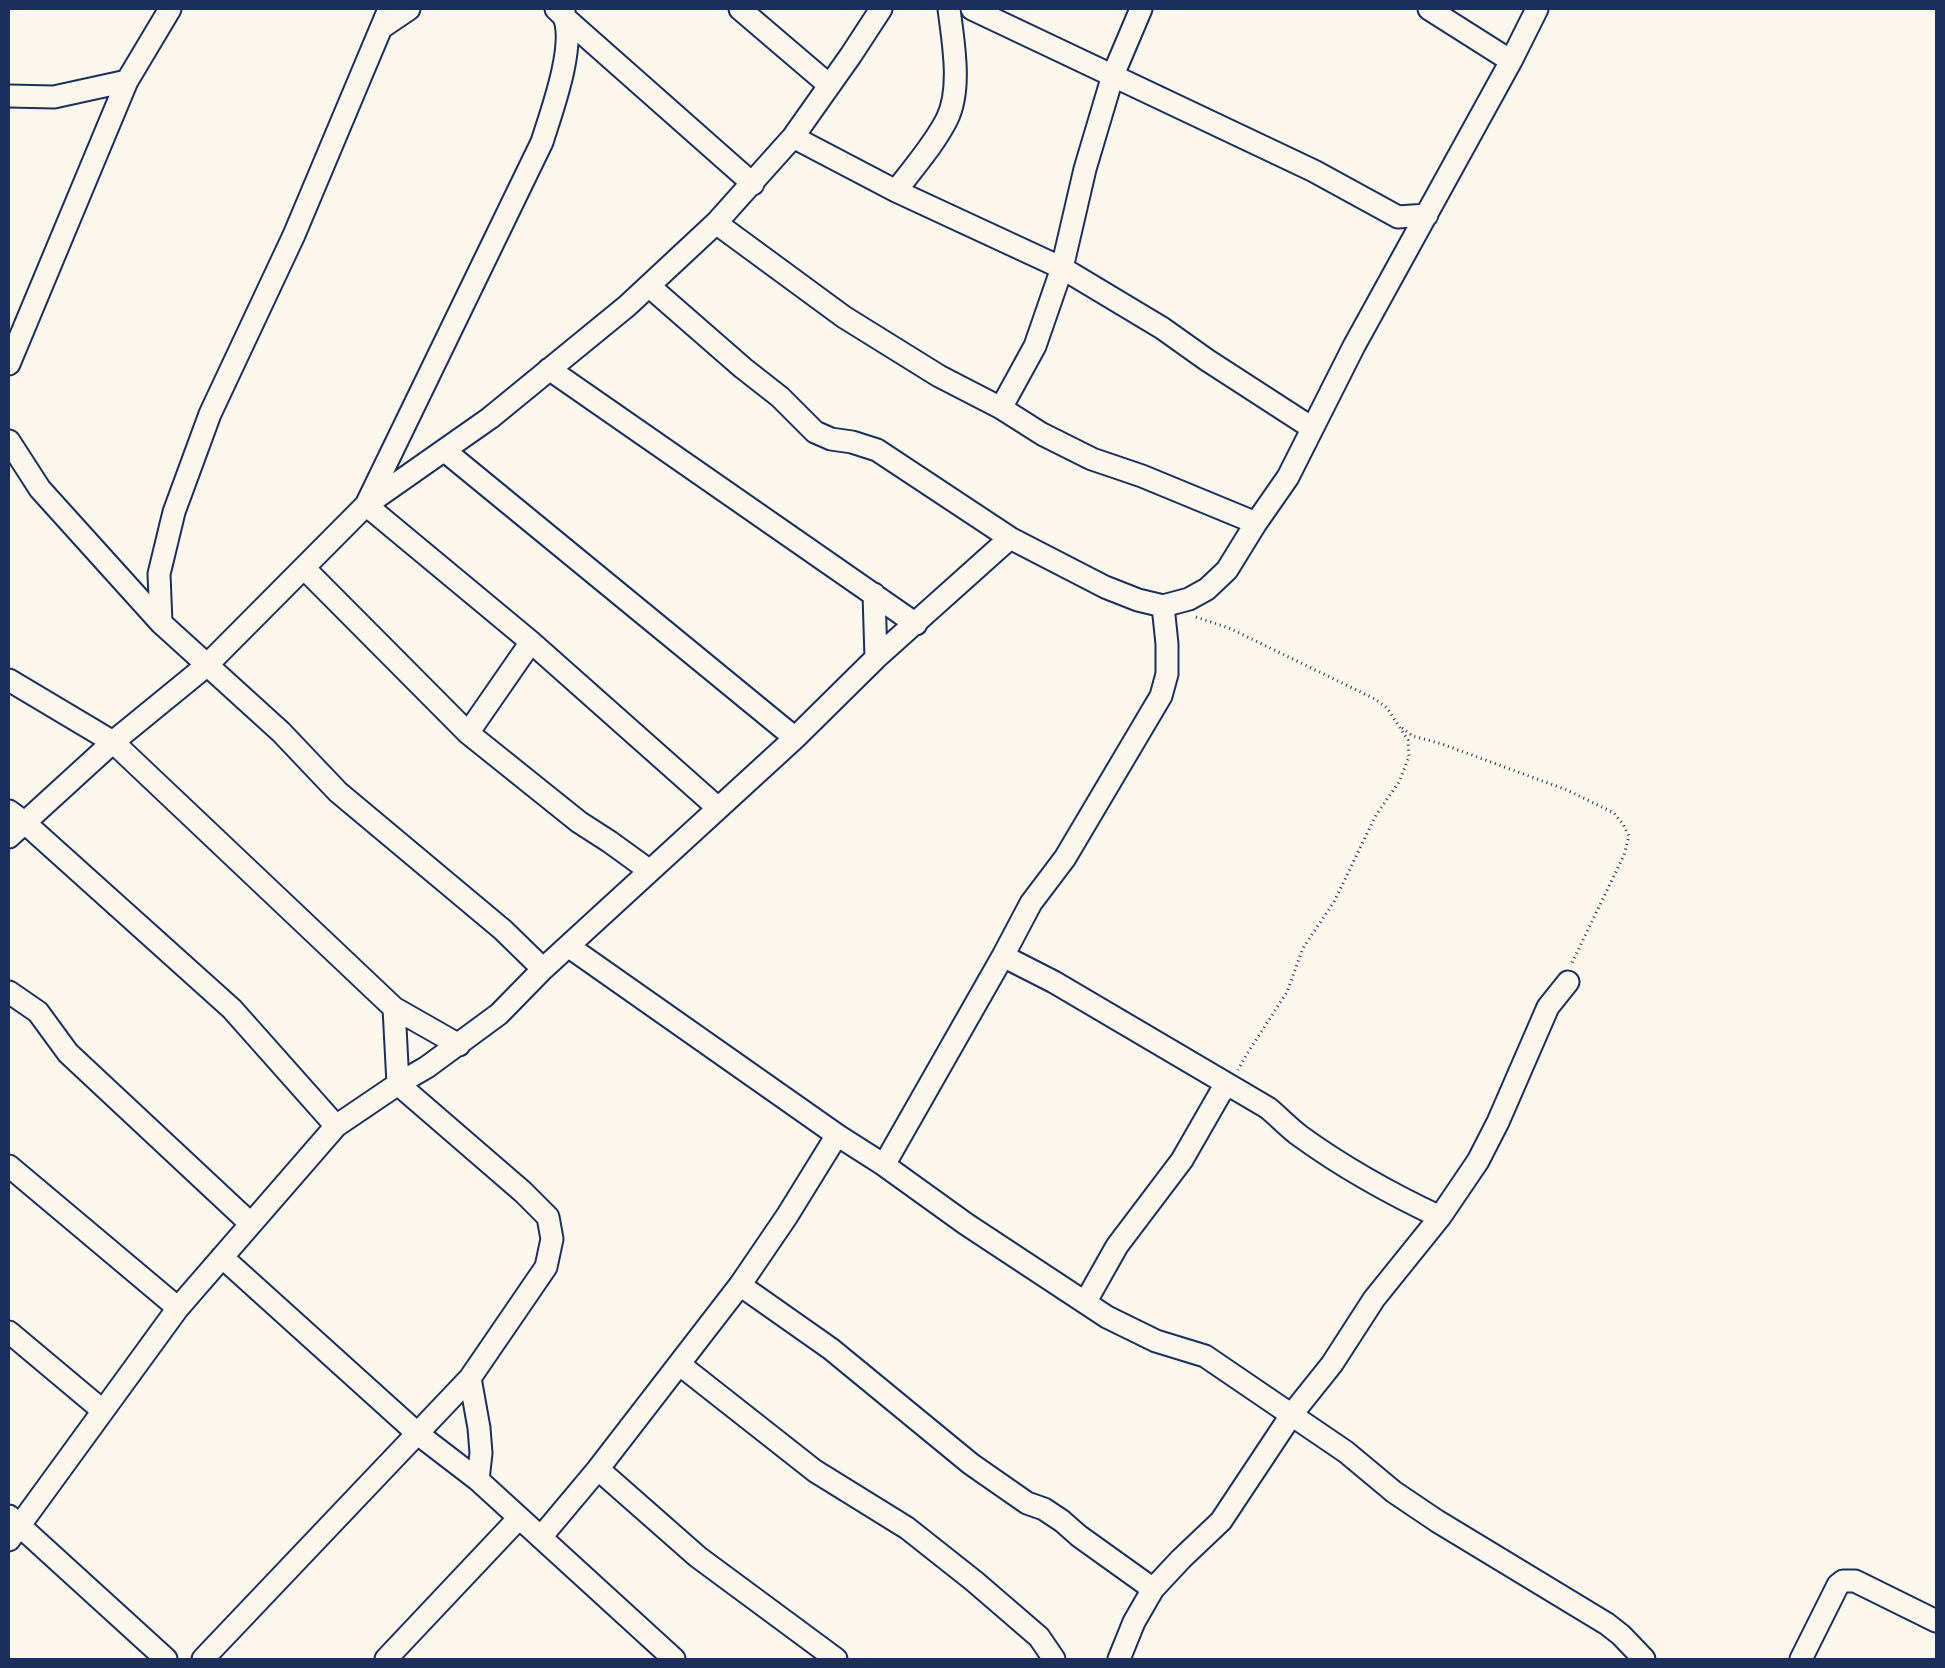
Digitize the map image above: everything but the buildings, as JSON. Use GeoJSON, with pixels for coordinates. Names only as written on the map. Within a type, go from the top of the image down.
{"type":"FeatureCollection","features":[{"type":"Feature","properties":{"kind":"street"},"geometry":{"type":"LineString","coordinates":[[9,364],[127,81],[170,9]]}},
{"type":"Feature","properties":{"kind":"street"},"geometry":{"type":"LineString","coordinates":[[161,623],[159,574],[174,512],[210,414],[294,235],[385,18],[409,9]]}},
{"type":"Feature","properties":{"kind":"street"},"geometry":{"type":"LineString","coordinates":[[740,9],[829,85]]}},
{"type":"Feature","properties":{"kind":"street"},"geometry":{"type":"LineString","coordinates":[[336,1126],[232,1009],[14,824],[206,666],[366,505],[490,418],[627,306],[716,223],[793,137],[851,55],[880,9]]}},
{"type":"Feature","properties":{"kind":"street"},"geometry":{"type":"LineString","coordinates":[[896,191],[930,146],[948,118],[954,96],[955,61],[950,9]]}},
{"type":"Feature","properties":{"kind":"street"},"geometry":{"type":"LineString","coordinates":[[972,9],[1314,171],[1398,217],[1427,215]]}},
{"type":"Feature","properties":{"kind":"street"},"geometry":{"type":"LineString","coordinates":[[1001,408],[1035,346],[1062,268],[1085,169],[1114,75],[1141,9]]}},
{"type":"Feature","properties":{"kind":"street"},"geometry":{"type":"LineString","coordinates":[[1430,9],[1511,60]]}},
{"type":"Feature","properties":{"kind":"street"},"geometry":{"type":"LineString","coordinates":[[1167,644],[1186,606],[1208,589],[1227,570],[1288,476],[1354,346],[1427,215],[1537,9]]}},
{"type":"Feature","properties":{"kind":"street"},"geometry":{"type":"LineString","coordinates":[[561,11],[752,184]]}},
{"type":"Feature","properties":{"kind":"street"},"geometry":{"type":"LineString","coordinates":[[366,505],[542,142],[557,95],[566,51],[566,35],[561,11]]}},
{"type":"Feature","properties":{"kind":"street"},"geometry":{"type":"LineString","coordinates":[[9,96],[54,97],[127,81]]}},
{"type":"Feature","properties":{"kind":"street"},"geometry":{"type":"LineString","coordinates":[[793,137],[896,191],[1062,268],[1162,328],[1207,360],[1312,428]]}},
{"type":"Feature","properties":{"kind":"street"},"geometry":{"type":"LineString","coordinates":[[1398,217],[1408,249]]}},
{"type":"Feature","properties":{"kind":"street"},"geometry":{"type":"LineString","coordinates":[[716,223],[844,317],[939,376],[1001,408],[1042,434],[1092,459],[1142,476],[1256,523]]}},
{"type":"Feature","properties":{"kind":"street"},"geometry":{"type":"LineString","coordinates":[[649,286],[780,397],[815,432],[831,439],[852,442],[877,450],[1010,538],[1105,587],[1138,600],[1162,606],[1186,606]]}},
{"type":"Feature","properties":{"kind":"street"},"geometry":{"type":"LineString","coordinates":[[549,370],[916,624]]}},
{"type":"Feature","properties":{"kind":"street"},"geometry":{"type":"LineString","coordinates":[[9,441],[40,489],[161,623],[206,666],[281,732],[338,792],[503,930],[543,969]]}},
{"type":"Feature","properties":{"kind":"street"},"geometry":{"type":"LineString","coordinates":[[444,451],[795,738]]}},
{"type":"Feature","properties":{"kind":"street"},"geometry":{"type":"LineString","coordinates":[[366,505],[531,642],[718,808]]}},
{"type":"Feature","properties":{"kind":"street"},"geometry":{"type":"LineString","coordinates":[[166,1659],[12,1527],[178,1308],[336,1126],[459,1045],[499,1014],[543,969],[795,738],[876,658],[1010,538]]}},
{"type":"Feature","properties":{"kind":"street"},"geometry":{"type":"LineString","coordinates":[[304,568],[468,733],[579,822],[650,871]]}},
{"type":"Feature","properties":{"kind":"street"},"geometry":{"type":"LineString","coordinates":[[874,594],[876,658]]}},
{"type":"Feature","properties":{"kind":"street"},"geometry":{"type":"LineString","coordinates":[[884,1165],[1003,956],[1031,903],[1065,858],[1160,696],[1167,674],[1167,644],[1162,606]]}},
{"type":"Feature","properties":{"kind":"street"},"geometry":{"type":"LineString","coordinates":[[468,733],[531,642]]}},
{"type":"Feature","properties":{"kind":"street"},"geometry":{"type":"LineString","coordinates":[[9,680],[113,742],[394,1008],[459,1045]]}},
{"type":"Feature","properties":{"kind":"street"},"geometry":{"type":"LineString","coordinates":[[568,946],[837,1136],[884,1165],[966,1224],[1086,1301],[1107,1317],[1156,1341],[1205,1356],[1346,1452],[1394,1492],[1437,1521],[1607,1624],[1621,1635],[1644,1659]]}},
{"type":"Feature","properties":{"kind":"street"},"geometry":{"type":"LineString","coordinates":[[1003,956],[1054,982],[1268,1108],[1298,1135],[1355,1172],[1397,1197],[1440,1217]]}},
{"type":"Feature","properties":{"kind":"street"},"geometry":{"type":"LineString","coordinates":[[1119,1659],[1134,1622],[1153,1590],[1181,1559],[1221,1521],[1292,1414],[1332,1364],[1374,1299],[1440,1217],[1486,1145],[1498,1122],[1548,1007],[1568,982]]}},
{"type":"Feature","properties":{"kind":"street"},"geometry":{"type":"LineString","coordinates":[[9,992],[38,1012],[68,1053],[251,1224]]}},
{"type":"Feature","properties":{"kind":"street"},"geometry":{"type":"LineString","coordinates":[[203,1659],[470,1378],[546,1267],[552,1239],[548,1217],[523,1192],[398,1084],[394,1008]]}},
{"type":"Feature","properties":{"kind":"street"},"geometry":{"type":"LineString","coordinates":[[1086,1301],[1117,1246],[1182,1160],[1221,1092],[1230,1086]]}},
{"type":"Feature","properties":{"kind":"street"},"geometry":{"type":"LineString","coordinates":[[541,1537],[598,1469],[740,1285],[787,1216],[837,1136]]}},
{"type":"Feature","properties":{"kind":"street"},"geometry":{"type":"LineString","coordinates":[[9,1166],[178,1308]]}},
{"type":"Feature","properties":{"kind":"street"},"geometry":{"type":"LineString","coordinates":[[222,1257],[418,1434],[478,1480],[674,1659]]}},
{"type":"Feature","properties":{"kind":"street"},"geometry":{"type":"LineString","coordinates":[[740,1285],[832,1350],[971,1464],[1027,1504],[1044,1509],[1056,1517],[1153,1590]]}},
{"type":"Feature","properties":{"kind":"street"},"geometry":{"type":"LineString","coordinates":[[9,1332],[102,1410]]}},
{"type":"Feature","properties":{"kind":"street"},"geometry":{"type":"LineString","coordinates":[[679,1364],[815,1471],[907,1528],[1039,1637],[1054,1659]]}},
{"type":"Feature","properties":{"kind":"street"},"geometry":{"type":"LineString","coordinates":[[470,1378],[479,1428],[481,1453],[478,1480]]}},
{"type":"Feature","properties":{"kind":"street"},"geometry":{"type":"LineString","coordinates":[[598,1469],[698,1557],[836,1659]]}},
{"type":"Feature","properties":{"kind":"street"},"geometry":{"type":"LineString","coordinates":[[386,1659],[519,1518]]}},
{"type":"Feature","properties":{"kind":"street"},"geometry":{"type":"LineString","coordinates":[[1801,1659],[1838,1585],[1843,1581],[1855,1581],[1936,1621]]}},
{"type":"Feature","properties":{"kind":"path"},"geometry":{"type":"LineString","coordinates":[[1186,606],[1375,699],[1387,708],[1408,740],[1409,757],[1399,782],[1376,814],[1334,902],[1303,948],[1283,1000],[1246,1054],[1230,1086]]}},
{"type":"Feature","properties":{"kind":"path"},"geometry":{"type":"LineString","coordinates":[[1400,726],[1413,736],[1442,744],[1567,790],[1614,813],[1623,824],[1629,836],[1624,855],[1572,962],[1568,982]]}}]}
